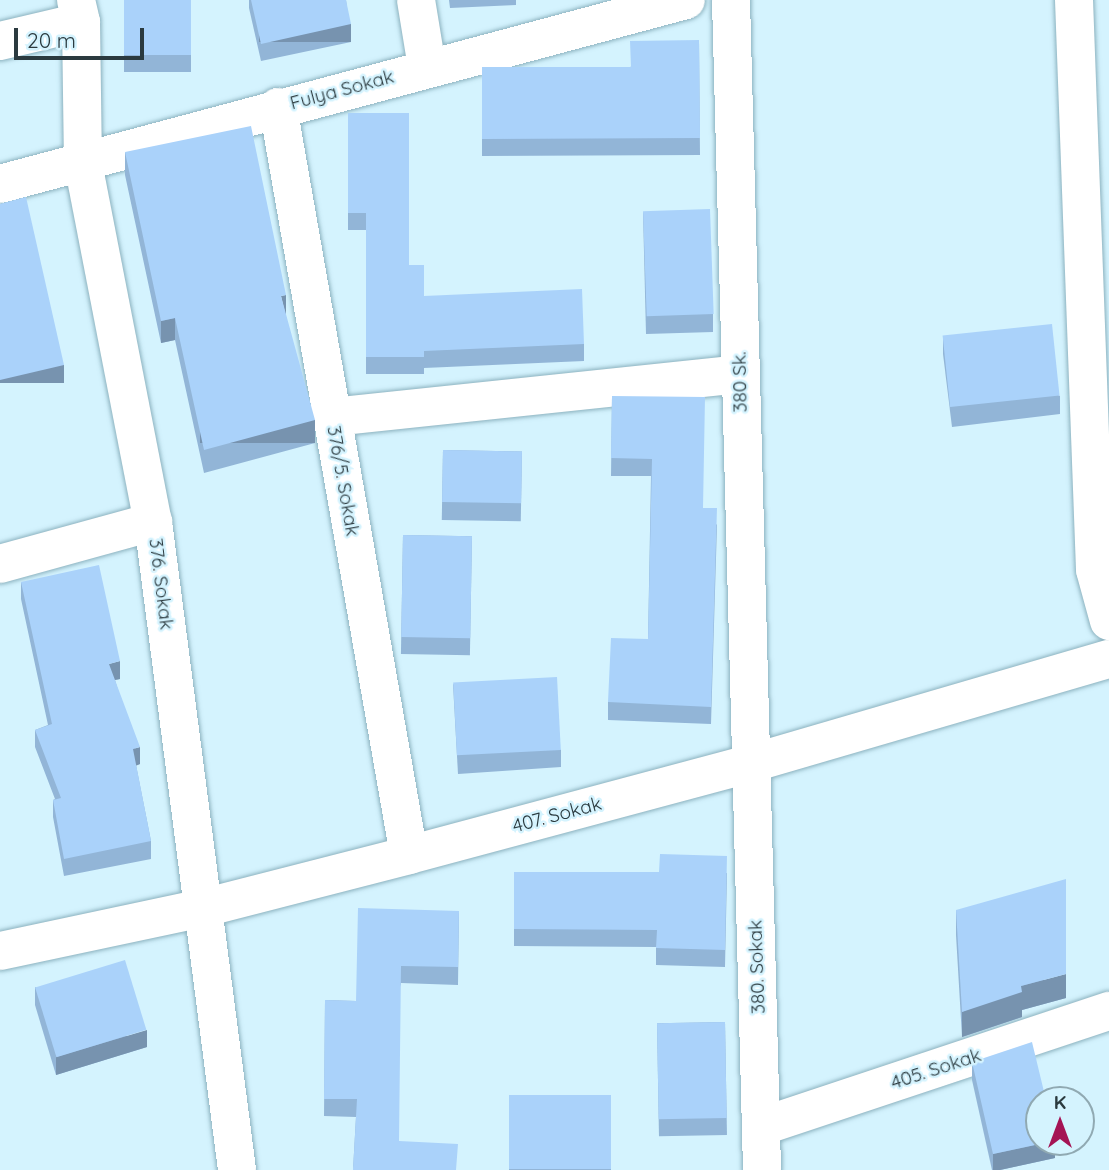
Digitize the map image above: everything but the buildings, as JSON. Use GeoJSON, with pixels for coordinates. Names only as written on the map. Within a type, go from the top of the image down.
{"type":"FeatureCollection","features":[{"type":"Feature","properties":{"kind":"street"},"geometry":{"type":"LineString","coordinates":[[416,0],[427,68]]}},
{"type":"Feature","properties":{"kind":"street","name":"Fulya Sokak"},"geometry":{"type":"LineString","coordinates":[[0,184],[278,107],[686,0]]}},
{"type":"Feature","properties":{"kind":"street","name":"380 Sk."},"geometry":{"type":"LineString","coordinates":[[731,0],[749,764]]}},
{"type":"Feature","properties":{"kind":"street"},"geometry":{"type":"LineString","coordinates":[[1074,0],[1095,570],[1109,621]]}},
{"type":"Feature","properties":{"kind":"street"},"geometry":{"type":"LineString","coordinates":[[0,41],[78,11]]}},
{"type":"Feature","properties":{"kind":"street","name":"376. Sokak"},"geometry":{"type":"LineString","coordinates":[[78,11],[83,163],[153,522],[237,1170]]}},
{"type":"Feature","properties":{"kind":"street","name":"376/5. Sokak"},"geometry":{"type":"LineString","coordinates":[[278,107],[409,855]]}},
{"type":"Feature","properties":{"kind":"street"},"geometry":{"type":"LineString","coordinates":[[332,417],[740,374]]}},
{"type":"Feature","properties":{"kind":"street"},"geometry":{"type":"LineString","coordinates":[[0,564],[153,522]]}},
{"type":"Feature","properties":{"kind":"street","name":"407. Sokak"},"geometry":{"type":"LineString","coordinates":[[0,951],[204,908],[409,855],[749,764],[1109,659]]}},
{"type":"Feature","properties":{"kind":"street","name":"380. Sokak"},"geometry":{"type":"LineString","coordinates":[[749,764],[763,1126],[762,1170]]}},
{"type":"Feature","properties":{"kind":"street","name":"405. Sokak"},"geometry":{"type":"LineString","coordinates":[[763,1126],[1109,1012]]}}]}
